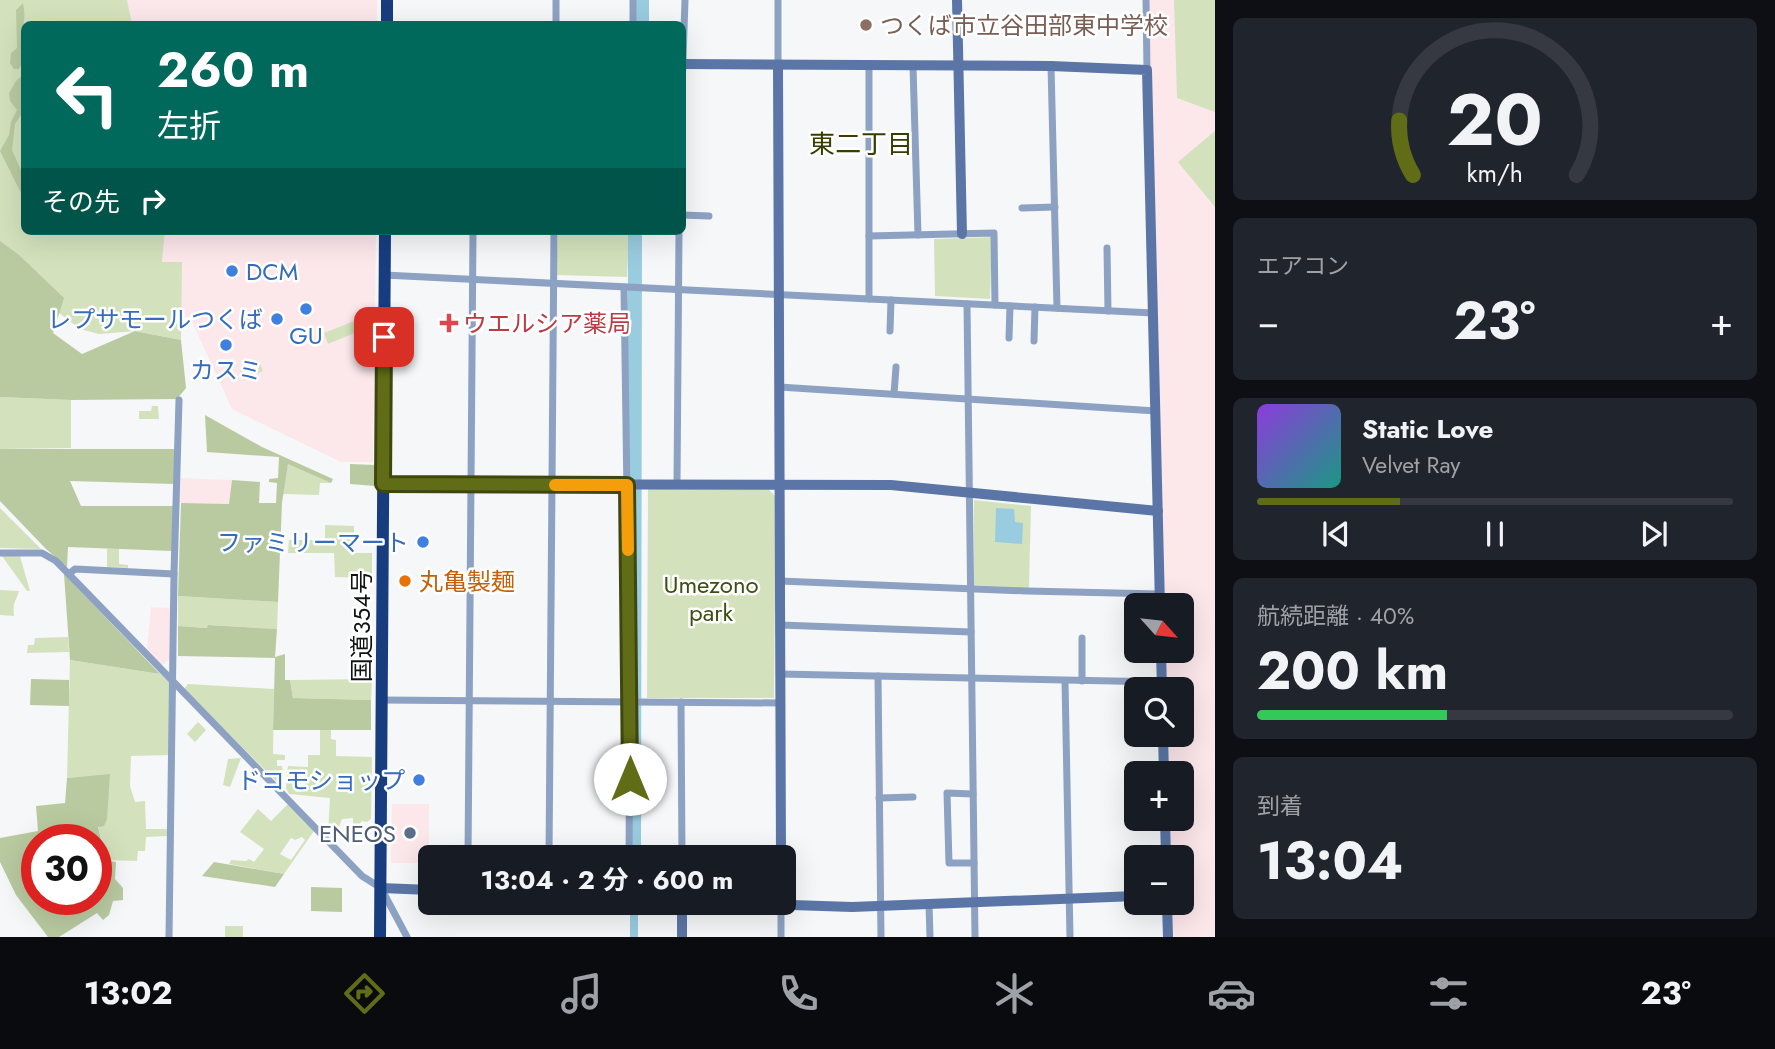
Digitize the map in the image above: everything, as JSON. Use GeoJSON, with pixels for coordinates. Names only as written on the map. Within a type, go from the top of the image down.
{"type":"FeatureCollection","features":[{"type":"Feature","properties":{"kind":"highway"},"geometry":{"type":"LineString","coordinates":[[387,0],[387,21]]}},
{"type":"Feature","properties":{"kind":"highway","name":"国道354号"},"geometry":{"type":"LineString","coordinates":[[380,937],[385,235]]}},
{"type":"Feature","properties":{"kind":"street"},"geometry":{"type":"LineString","coordinates":[[556,0],[556,21]]}},
{"type":"Feature","properties":{"kind":"street"},"geometry":{"type":"LineString","coordinates":[[633,0],[633,21]]}},
{"type":"Feature","properties":{"kind":"street"},"geometry":{"type":"LineString","coordinates":[[684,21],[685,0]]}},
{"type":"Feature","properties":{"kind":"street"},"geometry":{"type":"LineString","coordinates":[[778,0],[781,845]]}},
{"type":"Feature","properties":{"kind":"street"},"geometry":{"type":"LineString","coordinates":[[957,0],[962,234]]}},
{"type":"Feature","properties":{"kind":"street"},"geometry":{"type":"LineString","coordinates":[[1146,0],[1160,593]]}},
{"type":"Feature","properties":{"kind":"street"},"geometry":{"type":"LineString","coordinates":[[686,64],[1051,66],[1147,70]]}},
{"type":"Feature","properties":{"kind":"street"},"geometry":{"type":"LineString","coordinates":[[869,65],[869,299]]}},
{"type":"Feature","properties":{"kind":"street"},"geometry":{"type":"LineString","coordinates":[[913,66],[918,235]]}},
{"type":"Feature","properties":{"kind":"street"},"geometry":{"type":"LineString","coordinates":[[1051,66],[1057,308]]}},
{"type":"Feature","properties":{"kind":"street"},"geometry":{"type":"LineString","coordinates":[[1022,208],[1055,207]]}},
{"type":"Feature","properties":{"kind":"street"},"geometry":{"type":"LineString","coordinates":[[686,215],[709,216]]}},
{"type":"Feature","properties":{"kind":"street"},"geometry":{"type":"LineString","coordinates":[[869,236],[994,233],[995,305]]}},
{"type":"Feature","properties":{"kind":"street"},"geometry":{"type":"LineString","coordinates":[[468,845],[473,235]]}},
{"type":"Feature","properties":{"kind":"street"},"geometry":{"type":"LineString","coordinates":[[549,845],[554,235]]}},
{"type":"Feature","properties":{"kind":"street"},"geometry":{"type":"LineString","coordinates":[[677,485],[680,235]]}},
{"type":"Feature","properties":{"kind":"street"},"geometry":{"type":"LineString","coordinates":[[1107,248],[1108,311]]}},
{"type":"Feature","properties":{"kind":"street"},"geometry":{"type":"LineString","coordinates":[[384,275],[1153,313]]}},
{"type":"Feature","properties":{"kind":"street"},"geometry":{"type":"LineString","coordinates":[[625,287],[631,701],[629,845]]}},
{"type":"Feature","properties":{"kind":"street"},"geometry":{"type":"LineString","coordinates":[[890,331],[891,300]]}},
{"type":"Feature","properties":{"kind":"street"},"geometry":{"type":"LineString","coordinates":[[967,304],[975,937]]}},
{"type":"Feature","properties":{"kind":"street"},"geometry":{"type":"LineString","coordinates":[[1009,338],[1010,306]]}},
{"type":"Feature","properties":{"kind":"street"},"geometry":{"type":"LineString","coordinates":[[1034,341],[1035,307]]}},
{"type":"Feature","properties":{"kind":"street"},"geometry":{"type":"LineString","coordinates":[[894,394],[896,367]]}},
{"type":"Feature","properties":{"kind":"street"},"geometry":{"type":"LineString","coordinates":[[779,387],[1156,411]]}},
{"type":"Feature","properties":{"kind":"street"},"geometry":{"type":"LineString","coordinates":[[169,937],[179,400]]}},
{"type":"Feature","properties":{"kind":"street"},"geometry":{"type":"LineString","coordinates":[[383,484],[891,485],[1158,511]]}},
{"type":"Feature","properties":{"kind":"street"},"geometry":{"type":"LineString","coordinates":[[0,552],[42,554],[51,557],[69,574],[362,876],[380,888],[407,937]]}},
{"type":"Feature","properties":{"kind":"street"},"geometry":{"type":"LineString","coordinates":[[69,574],[75,569],[174,574]]}},
{"type":"Feature","properties":{"kind":"street"},"geometry":{"type":"LineString","coordinates":[[780,581],[970,588],[1124,598]]}},
{"type":"Feature","properties":{"kind":"street"},"geometry":{"type":"LineString","coordinates":[[780,625],[971,632]]}},
{"type":"Feature","properties":{"kind":"street"},"geometry":{"type":"LineString","coordinates":[[1082,638],[1082,681]]}},
{"type":"Feature","properties":{"kind":"street"},"geometry":{"type":"LineString","coordinates":[[780,674],[1124,684]]}},
{"type":"Feature","properties":{"kind":"street"},"geometry":{"type":"LineString","coordinates":[[878,676],[881,937]]}},
{"type":"Feature","properties":{"kind":"street"},"geometry":{"type":"LineString","coordinates":[[1065,681],[1070,937]]}},
{"type":"Feature","properties":{"kind":"street"},"geometry":{"type":"LineString","coordinates":[[381,700],[780,703]]}},
{"type":"Feature","properties":{"kind":"street"},"geometry":{"type":"LineString","coordinates":[[681,702],[682,845]]}},
{"type":"Feature","properties":{"kind":"street"},"geometry":{"type":"LineString","coordinates":[[973,794],[947,793],[949,863],[974,863]]}},
{"type":"Feature","properties":{"kind":"street"},"geometry":{"type":"LineString","coordinates":[[879,798],[913,797]]}},
{"type":"Feature","properties":{"kind":"street"},"geometry":{"type":"LineString","coordinates":[[380,888],[418,890]]}},
{"type":"Feature","properties":{"kind":"street"},"geometry":{"type":"LineString","coordinates":[[796,904],[929,904],[1124,897]]}},
{"type":"Feature","properties":{"kind":"street"},"geometry":{"type":"LineString","coordinates":[[929,904],[930,937]]}},
{"type":"Feature","properties":{"kind":"street"},"geometry":{"type":"LineString","coordinates":[[682,915],[682,937]]}},
{"type":"Feature","properties":{"kind":"street"},"geometry":{"type":"LineString","coordinates":[[781,915],[781,937]]}},
{"type":"Feature","properties":{"kind":"street"},"geometry":{"type":"LineString","coordinates":[[1167,915],[1168,937]]}},
{"type":"Feature","properties":{"kind":"shaded area"},"geometry":{"type":"Polygon","coordinates":[[[127,0],[377,0],[377,21],[131,21],[127,0]]]}},
{"type":"Feature","properties":{"kind":"shaded area"},"geometry":{"type":"Polygon","coordinates":[[[1148,0],[1215,0],[1215,937],[1172,937],[1171,915],[1194,915],[1194,845],[1170,845],[1169,831],[1194,831],[1194,761],[1168,761],[1167,747],[1194,747],[1194,677],[1166,677],[1165,663],[1194,663],[1194,593],[1164,593],[1148,0]]]}},
{"type":"Feature","properties":{"kind":"shaded area"},"geometry":{"type":"Polygon","coordinates":[[[165,235],[376,235],[373,462],[341,462],[232,409],[190,317],[181,317],[181,262],[162,262],[165,235]]]}},
{"type":"Feature","properties":{"kind":"shaded area"},"geometry":{"type":"Polygon","coordinates":[[[180,478],[232,480],[230,504],[179,503],[180,478]]]}},
{"type":"Feature","properties":{"kind":"shaded area"},"geometry":{"type":"Polygon","coordinates":[[[151,607],[171,608],[171,659],[162,665],[147,649],[151,607]]]}},
{"type":"Feature","properties":{"kind":"shaded area","name":"ENEOS"},"geometry":{"type":"Polygon","coordinates":[[[392,804],[429,804],[429,845],[418,845],[418,863],[391,863],[392,804]]]}},
{"type":"Feature","properties":{"kind":"green space"},"geometry":{"type":"Polygon","coordinates":[[[0,0],[127,0],[131,21],[21,21],[21,235],[165,235],[162,262],[182,262],[181,340],[136,331],[99,334],[80,329],[0,268],[0,0]]]}},
{"type":"Feature","properties":{"kind":"green space"},"geometry":{"type":"Polygon","coordinates":[[[1174,0],[1215,0],[1215,112],[1177,98],[1174,0]]]}},
{"type":"Feature","properties":{"kind":"green space"},"geometry":{"type":"Polygon","coordinates":[[[23,3],[19,69],[14,69],[10,63],[11,53],[17,48],[16,10],[23,3]]]}},
{"type":"Feature","properties":{"kind":"green space"},"geometry":{"type":"Polygon","coordinates":[[[21,77],[21,115],[15,124],[12,150],[21,170],[21,193],[0,151],[9,135],[17,110],[10,101],[9,93],[21,77]]]}},
{"type":"Feature","properties":{"kind":"green space"},"geometry":{"type":"Polygon","coordinates":[[[1215,131],[1215,207],[1178,162],[1215,131]]]}},
{"type":"Feature","properties":{"kind":"green space"},"geometry":{"type":"Polygon","coordinates":[[[558,235],[629,235],[627,277],[556,275],[558,235]]]}},
{"type":"Feature","properties":{"kind":"green space"},"geometry":{"type":"Polygon","coordinates":[[[992,237],[990,299],[935,296],[934,239],[992,237]]]}},
{"type":"Feature","properties":{"kind":"green space"},"geometry":{"type":"Polygon","coordinates":[[[0,241],[19,255],[64,298],[53,333],[82,354],[135,331],[181,340],[186,388],[177,399],[71,400],[0,397],[0,241]]]}},
{"type":"Feature","properties":{"kind":"green space"},"geometry":{"type":"Polygon","coordinates":[[[357,320],[359,331],[328,344],[324,333],[357,320]]]}},
{"type":"Feature","properties":{"kind":"green space"},"geometry":{"type":"Polygon","coordinates":[[[259,362],[263,371],[244,380],[240,370],[259,362]]]}},
{"type":"Feature","properties":{"kind":"green space"},"geometry":{"type":"Polygon","coordinates":[[[0,397],[71,400],[71,448],[0,449],[0,397]]]}},
{"type":"Feature","properties":{"kind":"green space"},"geometry":{"type":"Polygon","coordinates":[[[152,406],[158,406],[159,419],[139,419],[139,411],[151,411],[152,406]]]}},
{"type":"Feature","properties":{"kind":"green space"},"geometry":{"type":"Polygon","coordinates":[[[205,415],[262,447],[333,479],[331,483],[288,464],[282,503],[278,602],[178,596],[181,503],[229,504],[232,480],[260,482],[259,503],[276,503],[277,483],[269,482],[269,479],[278,478],[279,457],[207,452],[205,415]]]}},
{"type":"Feature","properties":{"kind":"green space"},"geometry":{"type":"Polygon","coordinates":[[[0,449],[174,449],[174,484],[70,481],[81,506],[173,506],[172,551],[68,547],[67,567],[0,501],[0,449]]]}},
{"type":"Feature","properties":{"kind":"green space"},"geometry":{"type":"Polygon","coordinates":[[[288,463],[331,483],[320,483],[319,495],[283,494],[288,463]]]}},
{"type":"Feature","properties":{"kind":"green space"},"geometry":{"type":"Polygon","coordinates":[[[350,464],[375,465],[375,486],[350,484],[350,464]]]}},
{"type":"Feature","properties":{"kind":"green space","name":"Umezono park"},"geometry":{"type":"Polygon","coordinates":[[[648,489],[768,489],[776,497],[774,698],[647,698],[648,489]]]}},
{"type":"Feature","properties":{"kind":"green space"},"geometry":{"type":"Polygon","coordinates":[[[974,500],[1031,506],[1029,588],[974,585],[974,500]]]}},
{"type":"Feature","properties":{"kind":"green space"},"geometry":{"type":"Polygon","coordinates":[[[0,508],[41,549],[0,548],[0,508]]]}},
{"type":"Feature","properties":{"kind":"green space"},"geometry":{"type":"Polygon","coordinates":[[[325,525],[354,526],[354,553],[372,553],[372,578],[335,577],[334,553],[288,553],[289,540],[325,540],[325,525]]]}},
{"type":"Feature","properties":{"kind":"green space"},"geometry":{"type":"Polygon","coordinates":[[[107,549],[119,549],[119,564],[128,565],[128,568],[107,567],[107,549]]]}},
{"type":"Feature","properties":{"kind":"green space"},"geometry":{"type":"Polygon","coordinates":[[[2,556],[20,556],[30,591],[27,591],[2,556]]]}},
{"type":"Feature","properties":{"kind":"green space"},"geometry":{"type":"Polygon","coordinates":[[[64,574],[160,674],[70,660],[64,574]]]}},
{"type":"Feature","properties":{"kind":"green space"},"geometry":{"type":"Polygon","coordinates":[[[0,590],[19,591],[14,604],[14,616],[0,615],[0,590]]]}},
{"type":"Feature","properties":{"kind":"green space"},"geometry":{"type":"Polygon","coordinates":[[[178,596],[278,602],[277,629],[178,626],[178,596]]]}},
{"type":"Feature","properties":{"kind":"green space"},"geometry":{"type":"Polygon","coordinates":[[[208,625],[277,629],[275,657],[285,654],[285,680],[290,680],[293,698],[371,700],[371,730],[273,730],[275,658],[178,656],[178,626],[207,628],[208,625]]]}},
{"type":"Feature","properties":{"kind":"green space"},"geometry":{"type":"Polygon","coordinates":[[[68,637],[69,652],[27,653],[28,645],[34,645],[35,638],[68,637]]]}},
{"type":"Feature","properties":{"kind":"green space"},"geometry":{"type":"Polygon","coordinates":[[[70,660],[160,674],[171,684],[171,755],[131,756],[130,786],[135,802],[145,801],[146,829],[167,829],[167,836],[146,837],[145,851],[138,851],[137,861],[112,860],[112,824],[98,824],[110,775],[67,778],[70,660]]]}},
{"type":"Feature","properties":{"kind":"green space"},"geometry":{"type":"Polygon","coordinates":[[[31,679],[69,680],[69,706],[30,705],[31,679]]]}},
{"type":"Feature","properties":{"kind":"green space"},"geometry":{"type":"Polygon","coordinates":[[[372,679],[371,700],[293,698],[290,680],[372,679]]]}},
{"type":"Feature","properties":{"kind":"green space"},"geometry":{"type":"Polygon","coordinates":[[[188,684],[274,689],[273,754],[285,755],[285,760],[277,760],[277,766],[282,766],[283,772],[278,783],[184,689],[188,684]]]}},
{"type":"Feature","properties":{"kind":"green space"},"geometry":{"type":"Polygon","coordinates":[[[198,722],[206,730],[195,742],[187,734],[198,722]]]}},
{"type":"Feature","properties":{"kind":"green space"},"geometry":{"type":"Polygon","coordinates":[[[320,730],[331,730],[331,739],[336,740],[336,756],[372,757],[371,819],[367,822],[362,821],[358,826],[353,825],[353,818],[342,819],[337,832],[328,833],[330,798],[289,794],[286,788],[288,766],[308,767],[308,755],[320,755],[320,730]],[[294,771],[294,790],[305,791],[307,771],[294,771]]]}},
{"type":"Feature","properties":{"kind":"green space"},"geometry":{"type":"Polygon","coordinates":[[[241,758],[230,787],[223,785],[228,759],[241,758]]]}},
{"type":"Feature","properties":{"kind":"green space"},"geometry":{"type":"Polygon","coordinates":[[[110,774],[105,824],[37,824],[36,806],[65,803],[67,778],[110,774]]]}},
{"type":"Feature","properties":{"kind":"green space"},"geometry":{"type":"Polygon","coordinates":[[[288,804],[314,831],[284,874],[229,864],[231,860],[249,859],[254,862],[264,849],[240,832],[258,809],[271,821],[288,804]],[[302,837],[295,840],[291,838],[280,854],[291,860],[305,840],[302,837]]]}},
{"type":"Feature","properties":{"kind":"green space"},"geometry":{"type":"Polygon","coordinates":[[[21,834],[21,902],[0,862],[0,838],[21,834]]]}},
{"type":"Feature","properties":{"kind":"green space"},"geometry":{"type":"Polygon","coordinates":[[[112,861],[116,862],[115,879],[123,888],[123,900],[113,901],[112,904],[112,861]]]}},
{"type":"Feature","properties":{"kind":"green space"},"geometry":{"type":"Polygon","coordinates":[[[214,862],[284,874],[275,887],[202,876],[214,862]]]}},
{"type":"Feature","properties":{"kind":"green space"},"geometry":{"type":"Polygon","coordinates":[[[311,887],[342,888],[342,912],[311,911],[311,887]]]}},
{"type":"Feature","properties":{"kind":"green space"},"geometry":{"type":"Polygon","coordinates":[[[31,915],[94,915],[59,937],[48,937],[31,915]]]}},
{"type":"Feature","properties":{"kind":"green space"},"geometry":{"type":"Polygon","coordinates":[[[225,926],[243,926],[243,937],[225,937],[225,926]]]}},
{"type":"Feature","properties":{"kind":"water"},"geometry":{"type":"Polygon","coordinates":[[[996,508],[1014,509],[1015,522],[1023,523],[1022,544],[995,542],[996,508]]]}},
{"type":"Feature","properties":{"kind":"waterway"},"geometry":{"type":"LineString","coordinates":[[642,0],[642,21]]}},
{"type":"Feature","properties":{"kind":"waterway"},"geometry":{"type":"LineString","coordinates":[[634,845],[635,235]]}},
{"type":"Feature","properties":{"kind":"waterway"},"geometry":{"type":"LineString","coordinates":[[634,915],[634,937]]}},
{"type":"Feature","properties":{"kind":"slow traffic"},"geometry":{"type":"LineString","coordinates":[[555,485],[627,485],[628,550]]}},
{"type":"Feature","properties":{"kind":"place","name":"つくば市立谷田部東中学校"},"geometry":{"type":"Point","coordinates":[866,25]}},
{"type":"Feature","properties":{"kind":"place","name":"DCM"},"geometry":{"type":"Point","coordinates":[232,271]}},
{"type":"Feature","properties":{"kind":"place","name":"GU"},"geometry":{"type":"Point","coordinates":[306,309]}},
{"type":"Feature","properties":{"kind":"place","name":"レプサモールつくば"},"geometry":{"type":"Point","coordinates":[277,319]}},
{"type":"Feature","properties":{"kind":"place","name":"ウエルシア薬局"},"geometry":{"type":"Point","coordinates":[449,323]}},
{"type":"Feature","properties":{"kind":"place","name":"カスミ"},"geometry":{"type":"Point","coordinates":[226,345]}},
{"type":"Feature","properties":{"kind":"place","name":"ファミリーマート"},"geometry":{"type":"Point","coordinates":[423,542]}},
{"type":"Feature","properties":{"kind":"place","name":"丸亀製麺"},"geometry":{"type":"Point","coordinates":[405,581]}},
{"type":"Feature","properties":{"kind":"place","name":"ドコモショップ"},"geometry":{"type":"Point","coordinates":[419,780]}},
{"type":"Feature","properties":{"kind":"place","name":"ENEOS"},"geometry":{"type":"Point","coordinates":[410,833]}},
{"type":"Feature","properties":{"kind":"district","name":"東二丁目"},"geometry":{"type":"Point","coordinates":[861,144]}},
{"type":"Feature","properties":{"kind":"route"},"geometry":{"type":"LineString","coordinates":[[384,337],[383,484],[627,485],[630,779]]}}]}
